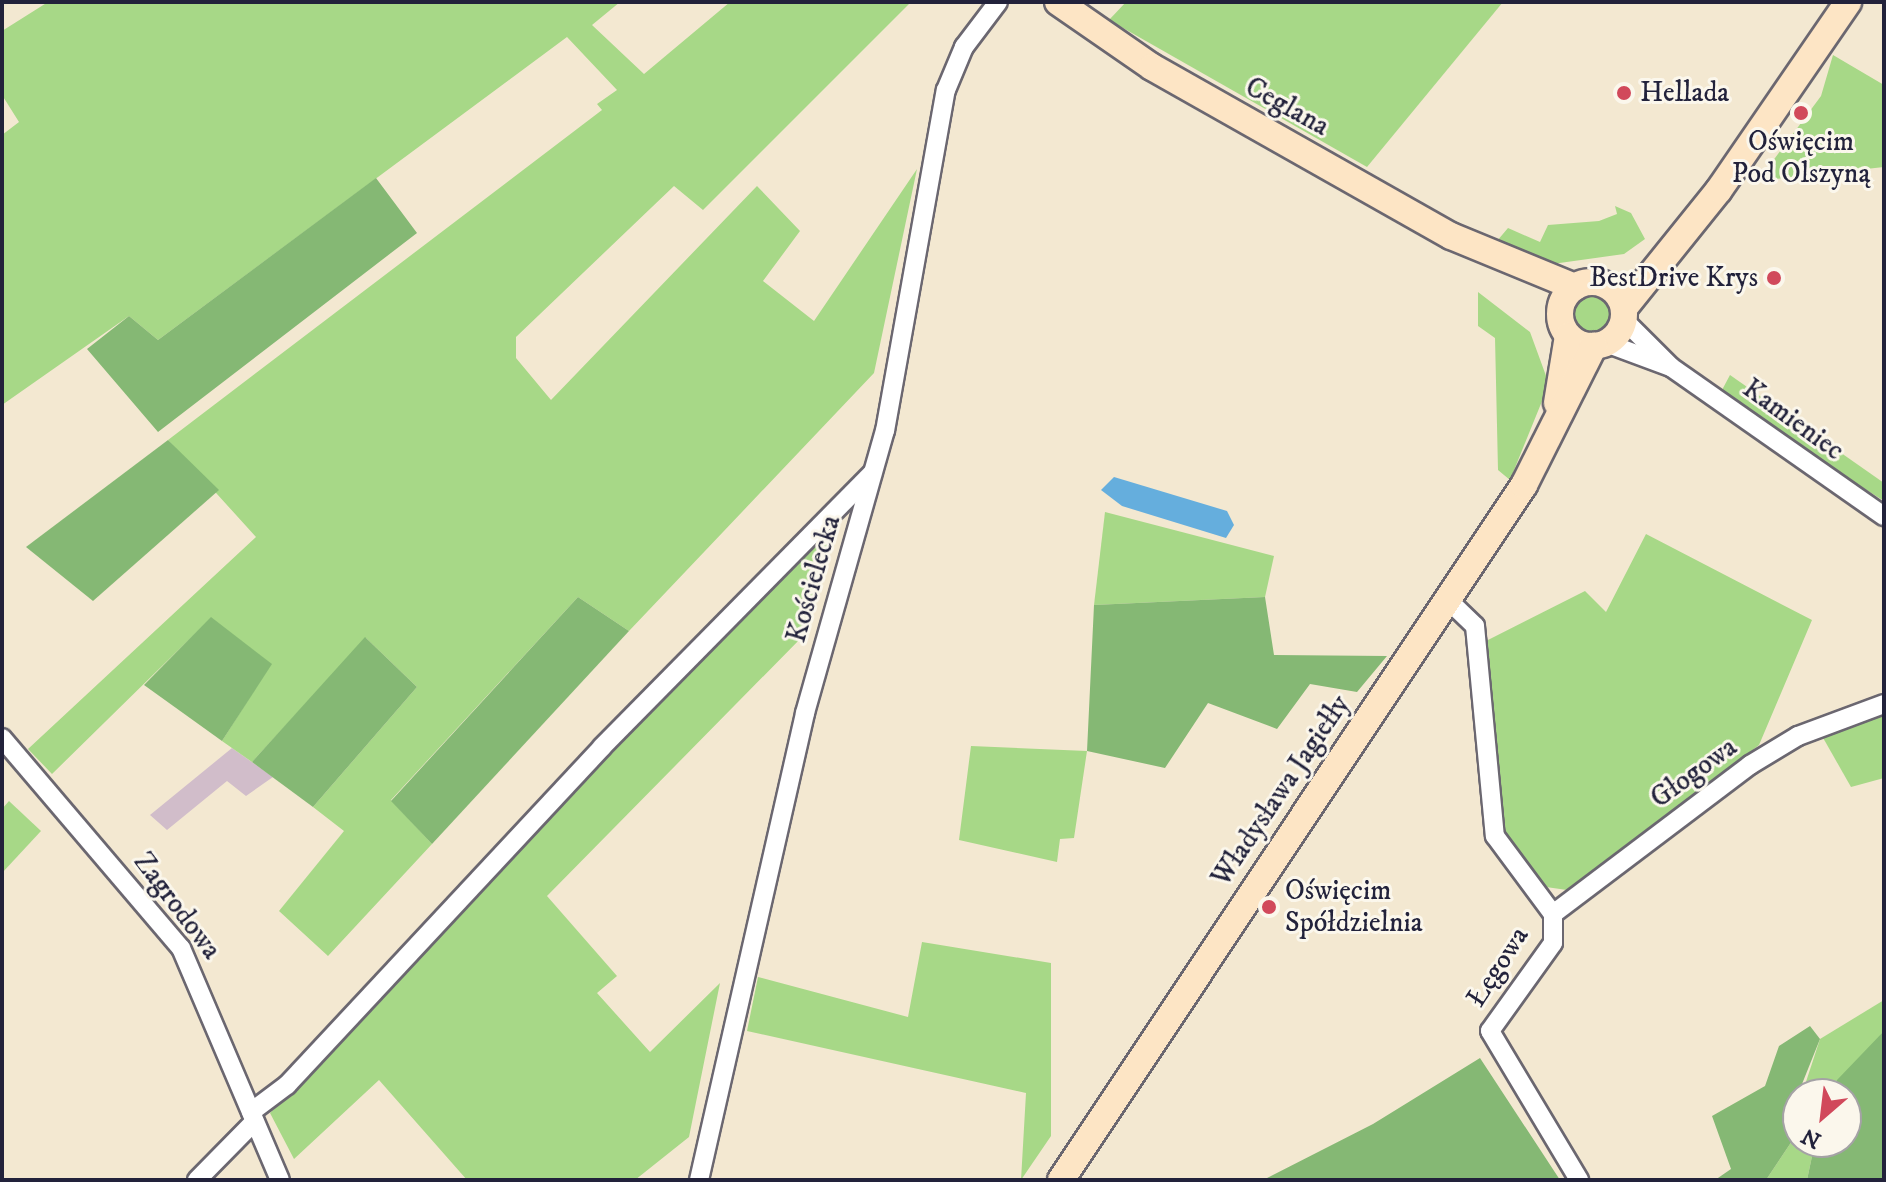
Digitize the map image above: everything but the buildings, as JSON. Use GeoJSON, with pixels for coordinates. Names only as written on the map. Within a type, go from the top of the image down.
{"type":"FeatureCollection","features":[{"type":"Feature","properties":{"kind":"street","name":"Kościelecka"},"geometry":{"type":"LineString","coordinates":[[699,1180],[805,713],[874,471],[946,90],[964,47],[998,2]]}},
{"type":"Feature","properties":{"kind":"street","name":"Ceglana"},"geometry":{"type":"LineString","coordinates":[[1058,2],[1165,74],[1492,257],[1575,287]]}},
{"type":"Feature","properties":{"kind":"street"},"geometry":{"type":"LineString","coordinates":[[1604,284],[1624,314],[1667,248],[1719,190],[1848,2]]}},
{"type":"Feature","properties":{"kind":"street"},"geometry":{"type":"LineString","coordinates":[[1575,287],[1604,284],[1667,248]]}},
{"type":"Feature","properties":{"kind":"street","name":"Ceglana"},"geometry":{"type":"LineString","coordinates":[[1492,257],[1564,325],[1600,345]]}},
{"type":"Feature","properties":{"kind":"street","name":"Władysława Jagiełły"},"geometry":{"type":"LineString","coordinates":[[1551,436],[1564,325],[1575,287]]}},
{"type":"Feature","properties":{"kind":"street","name":"Władysława Jagiełły"},"geometry":{"type":"LineString","coordinates":[[1061,1180],[1447,599],[1551,436],[1600,345],[1624,314]]}},
{"type":"Feature","properties":{"kind":"street","name":"Kamieniec"},"geometry":{"type":"LineString","coordinates":[[1624,314],[1671,367],[1884,516]]}},
{"type":"Feature","properties":{"kind":"street","name":"Kamieniec"},"geometry":{"type":"LineString","coordinates":[[1600,345],[1671,367]]}},
{"type":"Feature","properties":{"kind":"street"},"geometry":{"type":"LineString","coordinates":[[197,1180],[252,1117],[287,1085],[602,747],[874,471]]}},
{"type":"Feature","properties":{"kind":"street","name":"Łęgowa"},"geometry":{"type":"LineString","coordinates":[[1447,599],[1475,626],[1495,836],[1553,914],[1553,943],[1490,1031],[1579,1180]]}},
{"type":"Feature","properties":{"kind":"street","name":"Głogowa"},"geometry":{"type":"LineString","coordinates":[[1553,914],[1750,765],[1798,736],[1884,704]]}},
{"type":"Feature","properties":{"kind":"street","name":"Zagrodowa"},"geometry":{"type":"LineString","coordinates":[[2,738],[181,948],[280,1180]]}},
{"type":"Feature","properties":{"kind":"shaded area"},"geometry":{"type":"Polygon","coordinates":[[[232,748],[273,777],[246,796],[227,781],[167,830],[150,815],[232,748]]]}},
{"type":"Feature","properties":{"kind":"green space"},"geometry":{"type":"Polygon","coordinates":[[[48,2],[620,2],[592,25],[644,74],[730,2],[911,2],[703,210],[674,186],[516,337],[516,358],[551,400],[757,186],[800,231],[763,281],[814,321],[917,169],[874,373],[629,631],[578,597],[391,800],[432,844],[328,956],[279,911],[344,831],[313,807],[417,687],[366,638],[252,762],[222,741],[271,664],[211,618],[52,774],[28,749],[256,537],[168,440],[602,110],[597,104],[617,90],[567,37],[158,340],[129,316],[2,405],[2,135],[19,122],[2,95],[2,31],[48,2]]]}},
{"type":"Feature","properties":{"kind":"green space"},"geometry":{"type":"Polygon","coordinates":[[[1126,2],[1503,2],[1367,167],[1109,20],[1126,2]]]}},
{"type":"Feature","properties":{"kind":"green space"},"geometry":{"type":"Polygon","coordinates":[[[1833,55],[1884,85],[1884,167],[1758,181],[1821,96],[1833,55]]]}},
{"type":"Feature","properties":{"kind":"green space"},"geometry":{"type":"Polygon","coordinates":[[[376,178],[417,233],[158,432],[87,349],[129,316],[158,340],[376,178]]]}},
{"type":"Feature","properties":{"kind":"green space"},"geometry":{"type":"Polygon","coordinates":[[[1615,206],[1631,213],[1645,239],[1624,254],[1538,266],[1497,241],[1508,228],[1540,242],[1548,225],[1599,221],[1617,214],[1615,206]]]}},
{"type":"Feature","properties":{"kind":"green space"},"geometry":{"type":"Polygon","coordinates":[[[1478,292],[1530,332],[1549,384],[1510,480],[1498,470],[1495,338],[1478,326],[1478,292]]]}},
{"type":"Feature","properties":{"kind":"green space"},"geometry":{"type":"Polygon","coordinates":[[[1592,295],[1606,301],[1612,315],[1606,329],[1592,335],[1578,329],[1572,315],[1578,301],[1592,295]]]}},
{"type":"Feature","properties":{"kind":"green space"},"geometry":{"type":"Polygon","coordinates":[[[1730,375],[1884,483],[1884,501],[1768,428],[1722,390],[1730,375]]]}},
{"type":"Feature","properties":{"kind":"green space"},"geometry":{"type":"Polygon","coordinates":[[[168,440],[219,490],[93,601],[26,547],[168,440]]]}},
{"type":"Feature","properties":{"kind":"green space"},"geometry":{"type":"Polygon","coordinates":[[[841,511],[804,635],[547,896],[617,976],[597,993],[650,1052],[720,983],[689,1137],[635,1180],[467,1180],[379,1080],[294,1159],[270,1113],[841,511]]]}},
{"type":"Feature","properties":{"kind":"green space"},"geometry":{"type":"Polygon","coordinates":[[[1105,512],[1274,556],[1265,597],[1094,605],[1105,512]]]}},
{"type":"Feature","properties":{"kind":"green space"},"geometry":{"type":"Polygon","coordinates":[[[1646,534],[1812,620],[1759,745],[1574,891],[1546,887],[1505,832],[1484,642],[1585,591],[1606,612],[1646,534]]]}},
{"type":"Feature","properties":{"kind":"green space"},"geometry":{"type":"Polygon","coordinates":[[[578,597],[629,631],[432,844],[391,801],[578,597]]]}},
{"type":"Feature","properties":{"kind":"green space"},"geometry":{"type":"Polygon","coordinates":[[[1265,597],[1274,655],[1387,656],[1357,692],[1310,684],[1277,729],[1208,703],[1165,768],[1087,751],[1094,605],[1265,597]]]}},
{"type":"Feature","properties":{"kind":"green space"},"geometry":{"type":"Polygon","coordinates":[[[211,617],[272,664],[222,741],[144,685],[211,617]]]}},
{"type":"Feature","properties":{"kind":"green space"},"geometry":{"type":"Polygon","coordinates":[[[365,637],[417,687],[313,807],[252,762],[365,637]]]}},
{"type":"Feature","properties":{"kind":"green space"},"geometry":{"type":"Polygon","coordinates":[[[1884,713],[1884,778],[1851,787],[1822,736],[1884,713]]]}},
{"type":"Feature","properties":{"kind":"green space"},"geometry":{"type":"Polygon","coordinates":[[[971,746],[1087,751],[1074,838],[1060,839],[1057,862],[959,840],[971,746]]]}},
{"type":"Feature","properties":{"kind":"green space"},"geometry":{"type":"Polygon","coordinates":[[[9,801],[41,831],[2,873],[2,809],[9,801]]]}},
{"type":"Feature","properties":{"kind":"green space"},"geometry":{"type":"Polygon","coordinates":[[[922,942],[1051,963],[1051,1136],[1021,1180],[1026,1093],[747,1031],[758,977],[908,1017],[922,942]]]}},
{"type":"Feature","properties":{"kind":"green space"},"geometry":{"type":"Polygon","coordinates":[[[1884,1000],[1884,1031],[1845,1078],[1807,1078],[1820,1039],[1884,1000]]]}},
{"type":"Feature","properties":{"kind":"green space"},"geometry":{"type":"Polygon","coordinates":[[[1810,1026],[1820,1039],[1804,1078],[1782,1078],[1782,1156],[1766,1180],[1715,1180],[1731,1169],[1712,1116],[1765,1086],[1779,1046],[1810,1026]]]}},
{"type":"Feature","properties":{"kind":"green space"},"geometry":{"type":"Polygon","coordinates":[[[1884,1031],[1884,1180],[1807,1180],[1812,1158],[1862,1158],[1862,1078],[1839,1078],[1884,1031]]]}},
{"type":"Feature","properties":{"kind":"green space"},"geometry":{"type":"Polygon","coordinates":[[[1480,1058],[1560,1180],[1263,1180],[1373,1124],[1480,1058]]]}},
{"type":"Feature","properties":{"kind":"green space"},"geometry":{"type":"Polygon","coordinates":[[[1782,1156],[1812,1158],[1807,1180],[1766,1180],[1782,1156]]]}},
{"type":"Feature","properties":{"kind":"water"},"geometry":{"type":"Polygon","coordinates":[[[1114,477],[1227,511],[1234,525],[1226,538],[1122,506],[1101,490],[1114,477]]]}},
{"type":"Feature","properties":{"kind":"place","name":"Hellada"},"geometry":{"type":"Point","coordinates":[1624,93]}},
{"type":"Feature","properties":{"kind":"place","name":"Oświęcim Pod Olszyną"},"geometry":{"type":"Point","coordinates":[1801,113]}},
{"type":"Feature","properties":{"kind":"place","name":"BestDrive Krys"},"geometry":{"type":"Point","coordinates":[1774,278]}},
{"type":"Feature","properties":{"kind":"place","name":"Oświęcim Spółdzielnia"},"geometry":{"type":"Point","coordinates":[1269,907]}}]}
